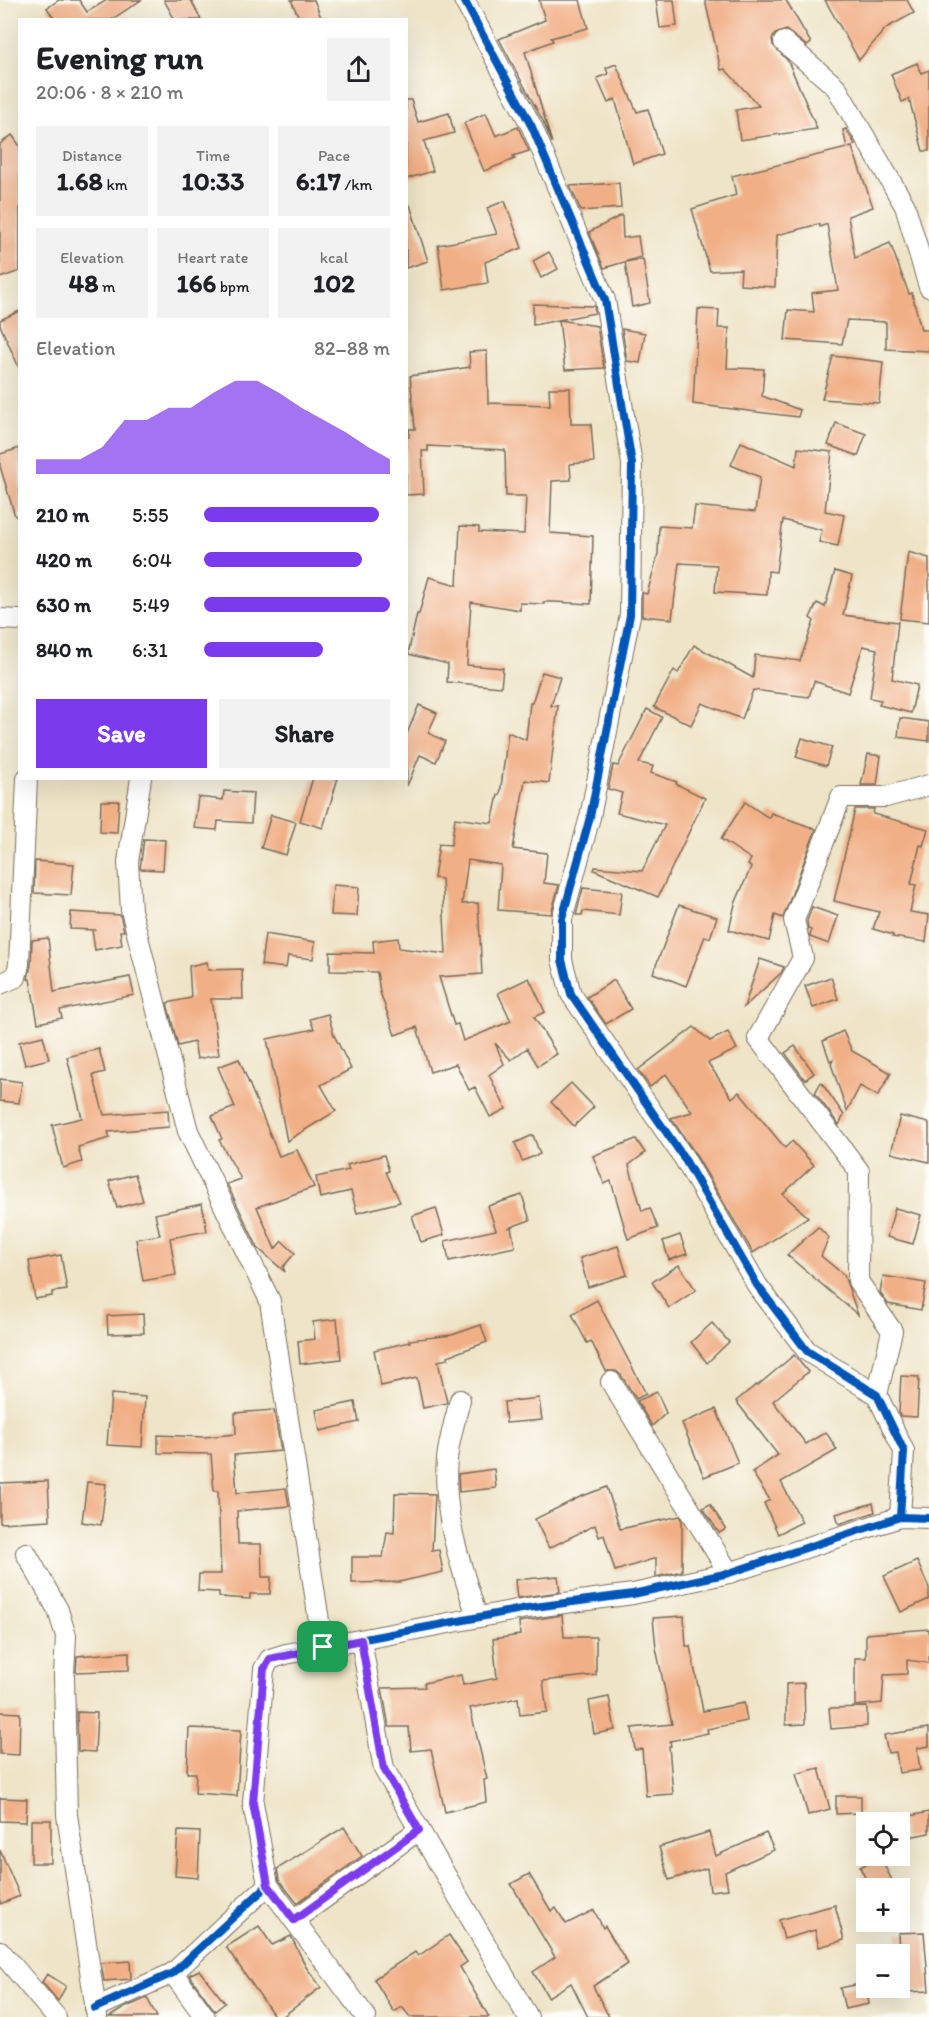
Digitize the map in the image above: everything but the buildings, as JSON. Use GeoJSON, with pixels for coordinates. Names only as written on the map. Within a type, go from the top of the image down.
{"type":"FeatureCollection","features":[{"type":"Feature","properties":{"kind":"street"},"geometry":{"type":"LineString","coordinates":[[464,0],[532,127],[605,300],[632,464],[630,615],[590,817],[562,920],[562,960],[571,994],[684,1158],[757,1285],[807,1352],[878,1395],[904,1451],[900,1517]]}},
{"type":"Feature","properties":{"kind":"street"},"geometry":{"type":"LineString","coordinates":[[784,42],[836,87],[842,96],[905,206],[929,287]]}},
{"type":"Feature","properties":{"kind":"street"},"geometry":{"type":"LineString","coordinates":[[0,619],[18,620]]}},
{"type":"Feature","properties":{"kind":"street"},"geometry":{"type":"LineString","coordinates":[[0,984],[16,977],[19,964],[27,780]]}},
{"type":"Feature","properties":{"kind":"street"},"geometry":{"type":"LineString","coordinates":[[141,780],[128,862],[132,910],[188,1131],[270,1301],[323,1647]]}},
{"type":"Feature","properties":{"kind":"street"},"geometry":{"type":"LineString","coordinates":[[878,1395],[892,1331],[858,1281],[859,1171],[758,1038],[803,958],[794,920],[841,797],[886,797],[929,785]]}},
{"type":"Feature","properties":{"kind":"street"},"geometry":{"type":"LineString","coordinates":[[611,1382],[729,1573]]}},
{"type":"Feature","properties":{"kind":"street"},"geometry":{"type":"LineString","coordinates":[[460,1400],[447,1457],[446,1497],[450,1529],[477,1617]]}},
{"type":"Feature","properties":{"kind":"street"},"geometry":{"type":"LineString","coordinates":[[366,2017],[268,1885],[253,1803],[264,1669],[270,1659],[527,1608],[633,1594],[729,1573],[900,1517],[929,1518]]}},
{"type":"Feature","properties":{"kind":"street"},"geometry":{"type":"LineString","coordinates":[[26,1553],[58,1610],[66,1636],[64,1675],[67,1815],[96,2012],[173,1973],[268,1885]]}},
{"type":"Feature","properties":{"kind":"street"},"geometry":{"type":"LineString","coordinates":[[361,1640],[384,1769],[528,2017]]}},
{"type":"Feature","properties":{"kind":"street"},"geometry":{"type":"LineString","coordinates":[[294,1920],[419,1830]]}},
{"type":"Feature","properties":{"kind":"street"},"geometry":{"type":"LineString","coordinates":[[0,1951],[54,2016]]}},
{"type":"Feature","properties":{"kind":"street"},"geometry":{"type":"LineString","coordinates":[[173,1973],[206,2017]]}},
{"type":"Feature","properties":{"kind":"cycle path"},"geometry":{"type":"LineString","coordinates":[[464,0],[532,127],[605,300],[632,464],[630,615],[590,817],[562,919],[562,960],[571,994],[684,1158],[757,1285],[807,1351],[877,1395],[904,1451],[900,1517]]}},
{"type":"Feature","properties":{"kind":"cycle path"},"geometry":{"type":"LineString","coordinates":[[95,2008],[173,1973],[268,1885],[253,1803],[264,1669],[270,1659],[527,1608],[633,1594],[729,1573],[900,1517],[929,1518]]}},
{"type":"Feature","properties":{"kind":"route"},"geometry":{"type":"LineString","coordinates":[[361,1640],[384,1769],[419,1830],[294,1920],[268,1885],[253,1803],[264,1669],[270,1659],[323,1647],[361,1640]]}}]}
